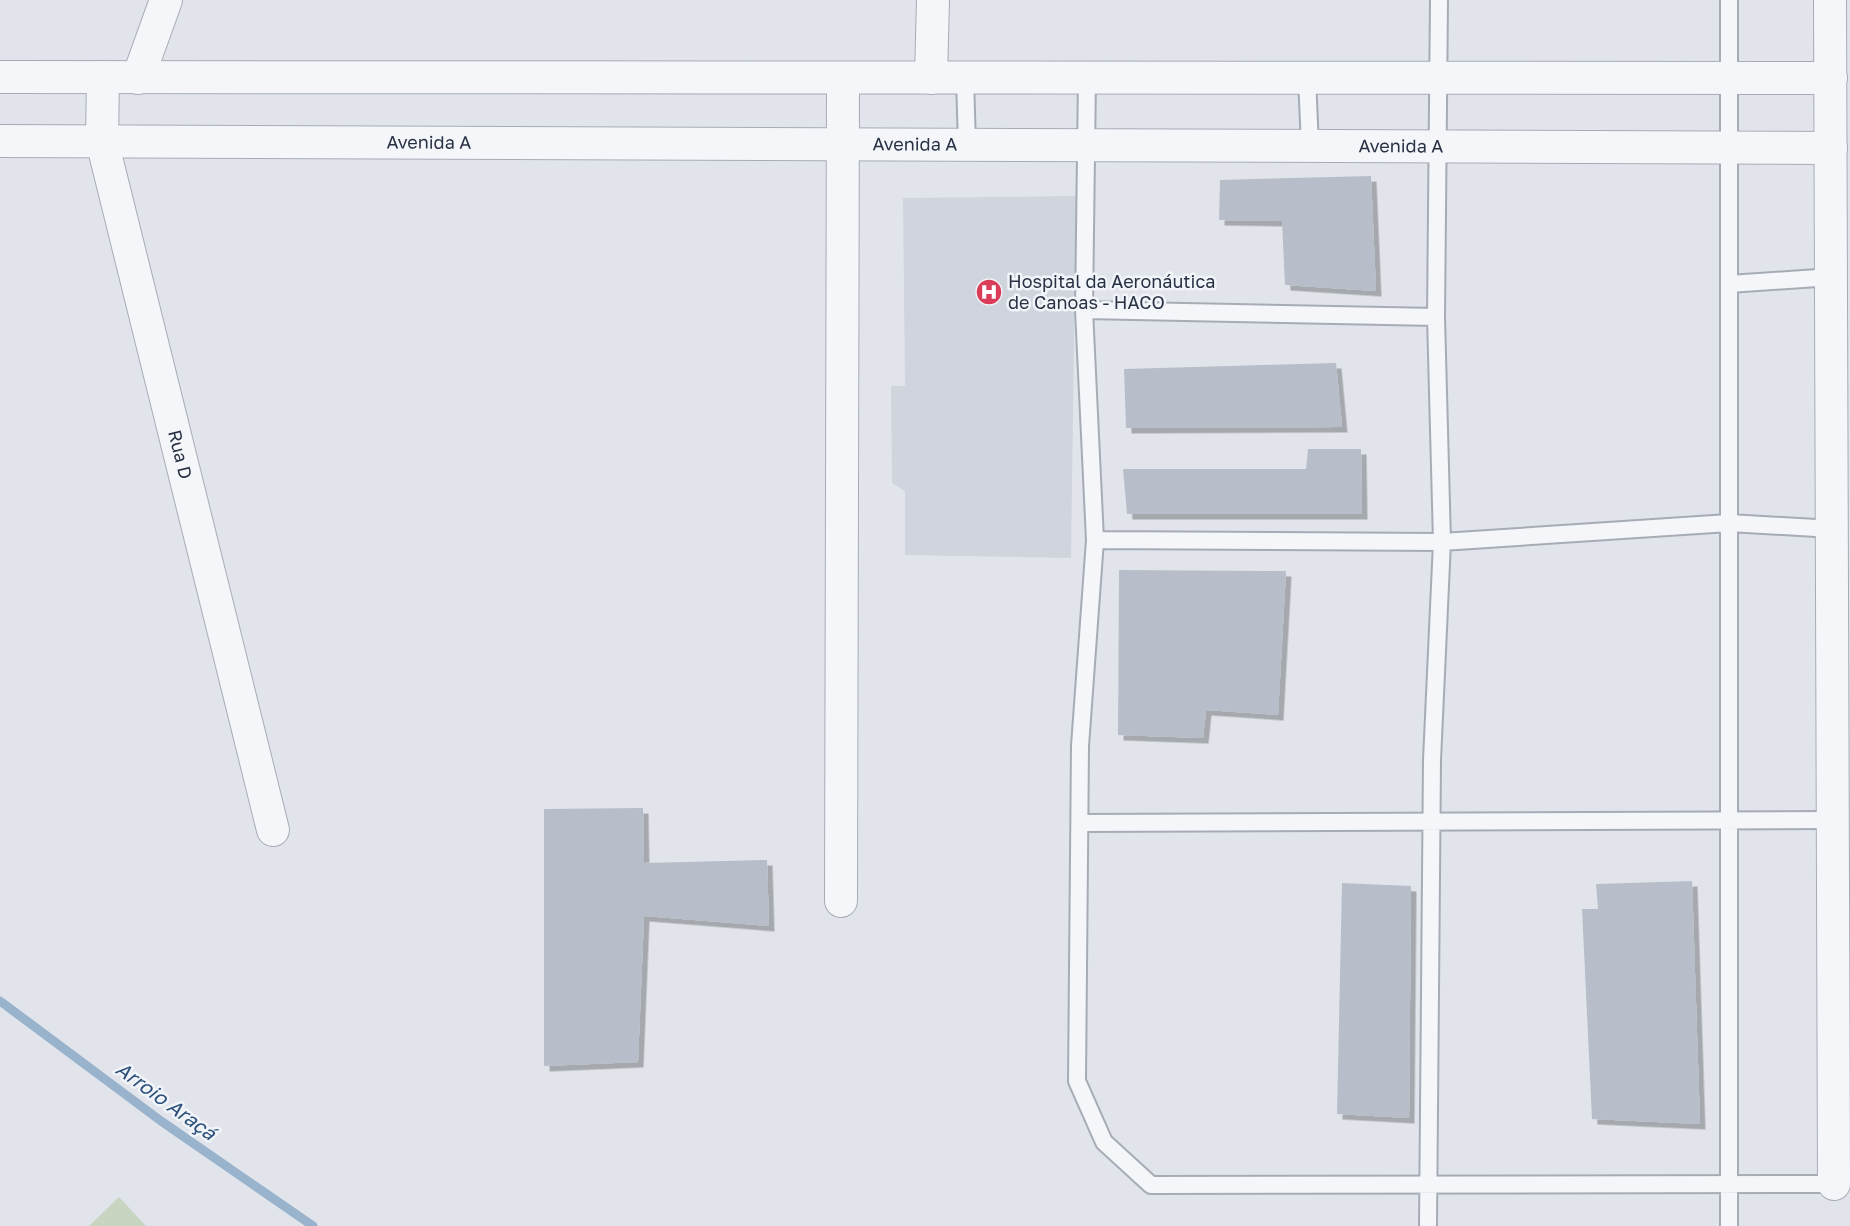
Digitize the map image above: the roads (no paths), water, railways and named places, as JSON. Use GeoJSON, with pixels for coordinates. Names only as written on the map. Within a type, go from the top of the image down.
{"type":"FeatureCollection","features":[{"type":"Feature","properties":{"kind":"street"},"geometry":{"type":"LineString","coordinates":[[138,78],[166,0]]}},
{"type":"Feature","properties":{"kind":"street"},"geometry":{"type":"LineString","coordinates":[[931,78],[933,0]]}},
{"type":"Feature","properties":{"kind":"street"},"geometry":{"type":"LineString","coordinates":[[1830,0],[1834,1184]]}},
{"type":"Feature","properties":{"kind":"street"},"geometry":{"type":"LineString","coordinates":[[0,77],[1831,78]]}},
{"type":"Feature","properties":{"kind":"street","name":"Rua D"},"geometry":{"type":"LineString","coordinates":[[103,77],[102,141],[273,830]]}},
{"type":"Feature","properties":{"kind":"street"},"geometry":{"type":"LineString","coordinates":[[842,901],[843,78]]}},
{"type":"Feature","properties":{"kind":"street","name":"Avenida A"},"geometry":{"type":"LineString","coordinates":[[0,141],[1831,148]]}},
{"type":"Feature","properties":{"kind":"lane"},"geometry":{"type":"LineString","coordinates":[[1428,1226],[1432,760],[1442,543],[1436,316],[1439,0]]}},
{"type":"Feature","properties":{"kind":"lane"},"geometry":{"type":"LineString","coordinates":[[1729,0],[1729,1226]]}},
{"type":"Feature","properties":{"kind":"lane"},"geometry":{"type":"LineString","coordinates":[[965,78],[967,145]]}},
{"type":"Feature","properties":{"kind":"lane"},"geometry":{"type":"LineString","coordinates":[[1087,78],[1084,310],[1095,540],[1080,746],[1077,1081],[1104,1142],[1151,1185],[1834,1184]]}},
{"type":"Feature","properties":{"kind":"lane"},"geometry":{"type":"LineString","coordinates":[[1307,78],[1310,146]]}},
{"type":"Feature","properties":{"kind":"lane"},"geometry":{"type":"LineString","coordinates":[[1729,284],[1832,277]]}},
{"type":"Feature","properties":{"kind":"lane"},"geometry":{"type":"LineString","coordinates":[[1084,310],[1436,316]]}},
{"type":"Feature","properties":{"kind":"lane"},"geometry":{"type":"LineString","coordinates":[[1095,540],[1442,543],[1729,523],[1833,529]]}},
{"type":"Feature","properties":{"kind":"lane"},"geometry":{"type":"LineString","coordinates":[[1080,823],[1833,820]]}},
{"type":"Feature","properties":{"kind":"waterway","name":"Arroio Araçá"},"geometry":{"type":"LineString","coordinates":[[0,1001],[161,1121],[313,1226]]}},
{"type":"Feature","properties":{"kind":"place","name":"Hospital da Aeronáutica de Canoas - HACO"},"geometry":{"type":"Point","coordinates":[989,292]}}]}
